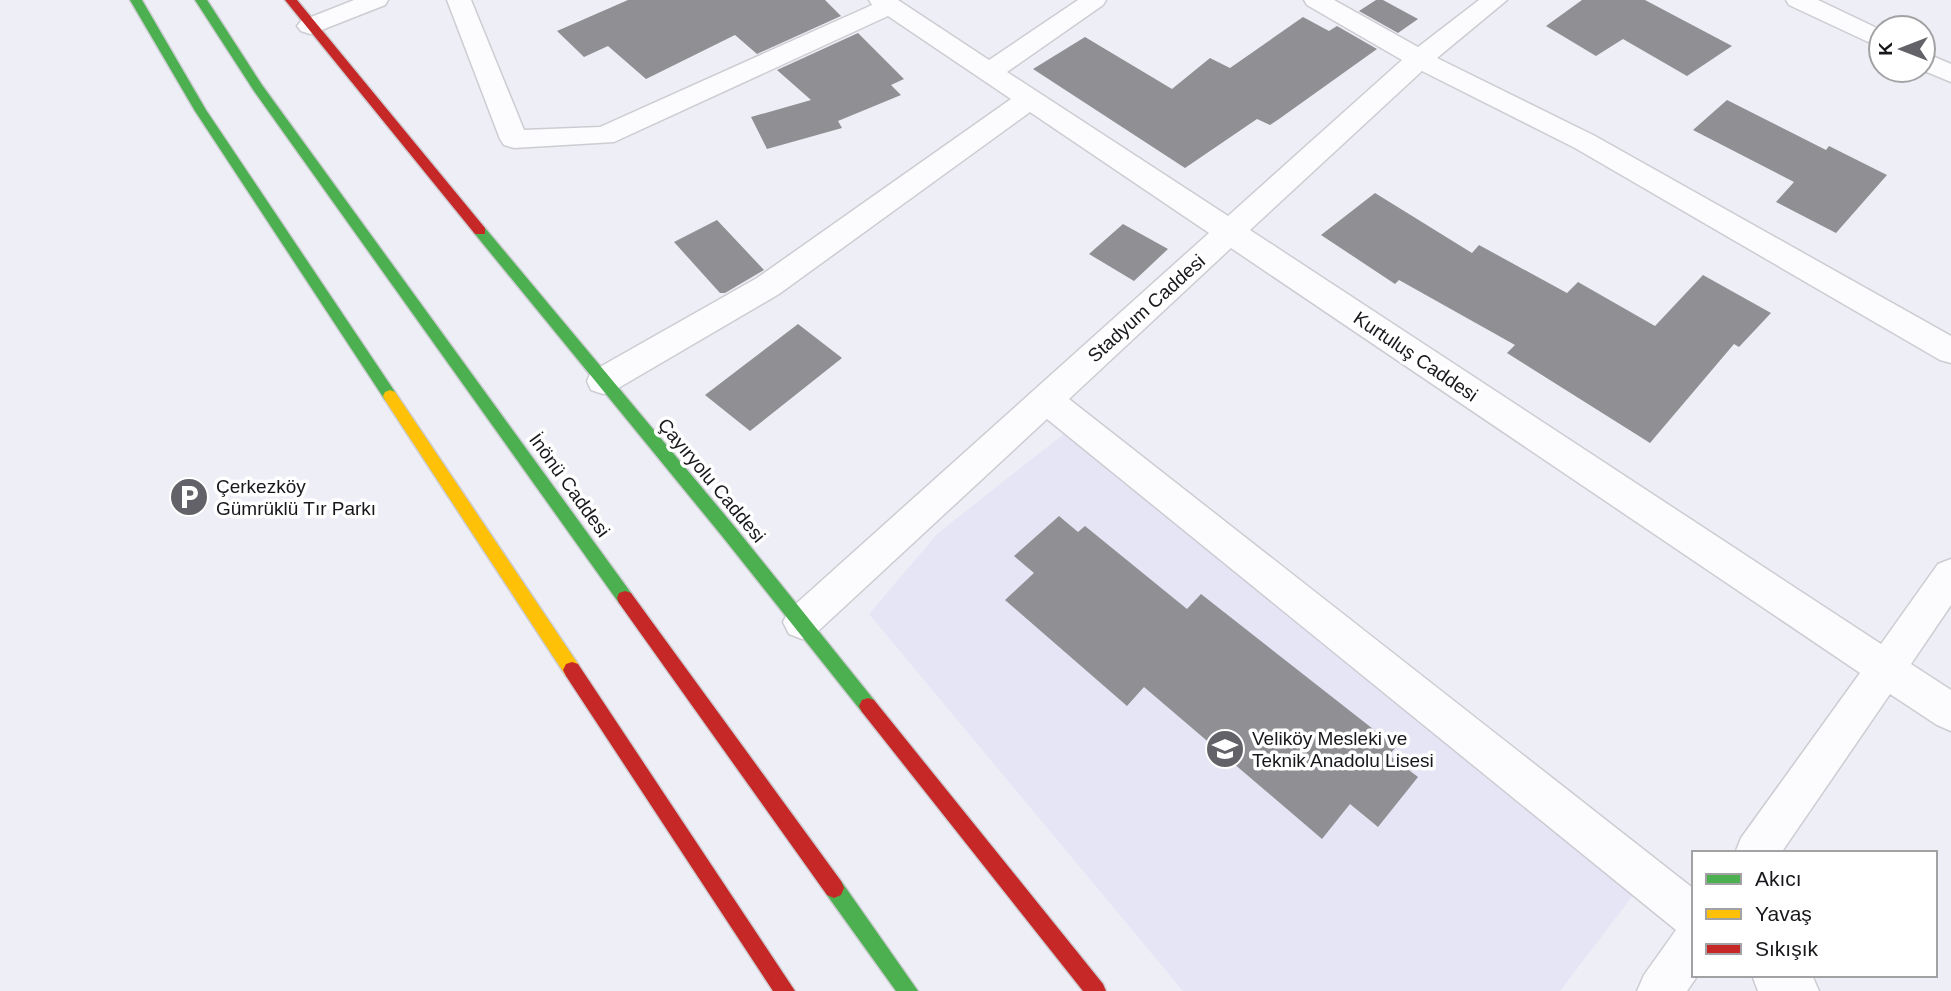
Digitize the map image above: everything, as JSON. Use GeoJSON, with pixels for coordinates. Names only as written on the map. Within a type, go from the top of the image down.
{"type":"FeatureCollection","features":[{"type":"Feature","properties":{"kind":"main road"},"geometry":{"type":"LineString","coordinates":[[136,0],[201,111],[785,991]]}},
{"type":"Feature","properties":{"kind":"main road","name":"İnönü Caddesi"},"geometry":{"type":"LineString","coordinates":[[201,0],[266,100],[908,991]]}},
{"type":"Feature","properties":{"kind":"main road","name":"Çayıryolu Caddesi"},"geometry":{"type":"LineString","coordinates":[[291,0],[802,622],[1096,991]]}},
{"type":"Feature","properties":{"kind":"street"},"geometry":{"type":"LineString","coordinates":[[310,26],[376,0]]}},
{"type":"Feature","properties":{"kind":"street"},"geometry":{"type":"LineString","coordinates":[[458,0],[514,139],[604,136],[885,3]]}},
{"type":"Feature","properties":{"kind":"street"},"geometry":{"type":"LineString","coordinates":[[989,72],[1094,0]]}},
{"type":"Feature","properties":{"kind":"street"},"geometry":{"type":"LineString","coordinates":[[1316,0],[1419,60],[1586,142],[1951,351]]}},
{"type":"Feature","properties":{"kind":"street","name":"Stadyum Caddesi"},"geometry":{"type":"LineString","coordinates":[[802,622],[1419,60],[1495,0]]}},
{"type":"Feature","properties":{"kind":"street"},"geometry":{"type":"LineString","coordinates":[[1798,0],[1867,33]]}},
{"type":"Feature","properties":{"kind":"street","name":"Kurtuluş Caddesi"},"geometry":{"type":"LineString","coordinates":[[885,3],[1951,712]]}},
{"type":"Feature","properties":{"kind":"street"},"geometry":{"type":"LineString","coordinates":[[603,381],[768,286],[1029,99]]}},
{"type":"Feature","properties":{"kind":"street"},"geometry":{"type":"LineString","coordinates":[[1046,399],[1692,915]]}},
{"type":"Feature","properties":{"kind":"street"},"geometry":{"type":"LineString","coordinates":[[1757,851],[1951,575]]}},
{"type":"Feature","properties":{"kind":"street"},"geometry":{"type":"LineString","coordinates":[[1660,991],[1692,945]]}},
{"type":"Feature","properties":{"kind":"street"},"geometry":{"type":"LineString","coordinates":[[1777,977],[1796,991]]}},
{"type":"Feature","properties":{"kind":"shaded area","name":"Veliköy Mesleki ve Teknik Anadolu Lisesi"},"geometry":{"type":"Polygon","coordinates":[[[1065,433],[1641,885],[1560,991],[1183,991],[869,614],[938,533],[1065,433]]]}},
{"type":"Feature","properties":{"kind":"building"},"geometry":{"type":"Polygon","coordinates":[[[628,0],[825,0],[841,16],[757,54],[735,35],[646,79],[608,46],[584,57],[557,31],[628,0]]]}},
{"type":"Feature","properties":{"kind":"building"},"geometry":{"type":"Polygon","coordinates":[[[1376,0],[1383,0],[1418,19],[1398,33],[1359,11],[1376,0]]]}},
{"type":"Feature","properties":{"kind":"building"},"geometry":{"type":"Polygon","coordinates":[[[1582,0],[1645,0],[1732,46],[1687,76],[1623,39],[1596,56],[1546,26],[1582,0]]]}},
{"type":"Feature","properties":{"kind":"building"},"geometry":{"type":"Polygon","coordinates":[[[1303,17],[1329,31],[1337,26],[1377,49],[1270,125],[1257,119],[1185,168],[1033,69],[1085,37],[1172,89],[1210,58],[1230,68],[1303,17]]]}},
{"type":"Feature","properties":{"kind":"building"},"geometry":{"type":"Polygon","coordinates":[[[858,33],[904,79],[891,85],[901,95],[838,121],[842,128],[767,149],[751,117],[811,100],[777,70],[858,33]]]}},
{"type":"Feature","properties":{"kind":"building"},"geometry":{"type":"Polygon","coordinates":[[[1727,100],[1826,150],[1829,146],[1887,175],[1836,233],[1776,202],[1794,182],[1693,130],[1727,100]]]}},
{"type":"Feature","properties":{"kind":"building"},"geometry":{"type":"Polygon","coordinates":[[[1375,193],[1472,253],[1479,245],[1567,293],[1578,282],[1655,326],[1703,275],[1771,313],[1739,347],[1734,344],[1650,443],[1507,353],[1515,345],[1399,280],[1395,284],[1321,235],[1375,193]]]}},
{"type":"Feature","properties":{"kind":"building"},"geometry":{"type":"Polygon","coordinates":[[[717,220],[764,270],[725,293],[720,293],[674,242],[717,220]]]}},
{"type":"Feature","properties":{"kind":"building"},"geometry":{"type":"Polygon","coordinates":[[[1123,224],[1168,249],[1134,281],[1089,254],[1123,224]]]}},
{"type":"Feature","properties":{"kind":"building"},"geometry":{"type":"Polygon","coordinates":[[[798,324],[842,358],[750,431],[705,395],[798,324]]]}},
{"type":"Feature","properties":{"kind":"building"},"geometry":{"type":"Polygon","coordinates":[[[1059,516],[1078,532],[1085,526],[1187,609],[1201,594],[1396,747],[1389,755],[1418,777],[1378,827],[1350,804],[1322,839],[1144,687],[1127,706],[1005,600],[1034,573],[1014,556],[1059,516]]]}},
{"type":"Feature","properties":{"kind":"traffic: fast"},"geometry":{"type":"LineString","coordinates":[[136,0],[201,111],[390,396]]}},
{"type":"Feature","properties":{"kind":"traffic: fast"},"geometry":{"type":"LineString","coordinates":[[201,0],[258,88],[625,598]]}},
{"type":"Feature","properties":{"kind":"traffic: fast"},"geometry":{"type":"LineString","coordinates":[[480,231],[728,531],[868,706]]}},
{"type":"Feature","properties":{"kind":"traffic: fast"},"geometry":{"type":"LineString","coordinates":[[834,888],[908,991]]}},
{"type":"Feature","properties":{"kind":"traffic: slow"},"geometry":{"type":"LineString","coordinates":[[390,396],[572,670]]}},
{"type":"Feature","properties":{"kind":"traffic: jam"},"geometry":{"type":"LineString","coordinates":[[291,0],[480,231]]}},
{"type":"Feature","properties":{"kind":"traffic: jam"},"geometry":{"type":"LineString","coordinates":[[625,598],[834,888]]}},
{"type":"Feature","properties":{"kind":"traffic: jam"},"geometry":{"type":"LineString","coordinates":[[572,670],[785,991]]}},
{"type":"Feature","properties":{"kind":"traffic: jam"},"geometry":{"type":"LineString","coordinates":[[868,706],[1096,991]]}},
{"type":"Feature","properties":{"kind":"place","name":"Çerkezköy Gümrüklü Tır Parkı"},"geometry":{"type":"Point","coordinates":[189,497]}},
{"type":"Feature","properties":{"kind":"place","name":"Veliköy Mesleki ve Teknik Anadolu Lisesi"},"geometry":{"type":"Point","coordinates":[1225,749]}}]}
